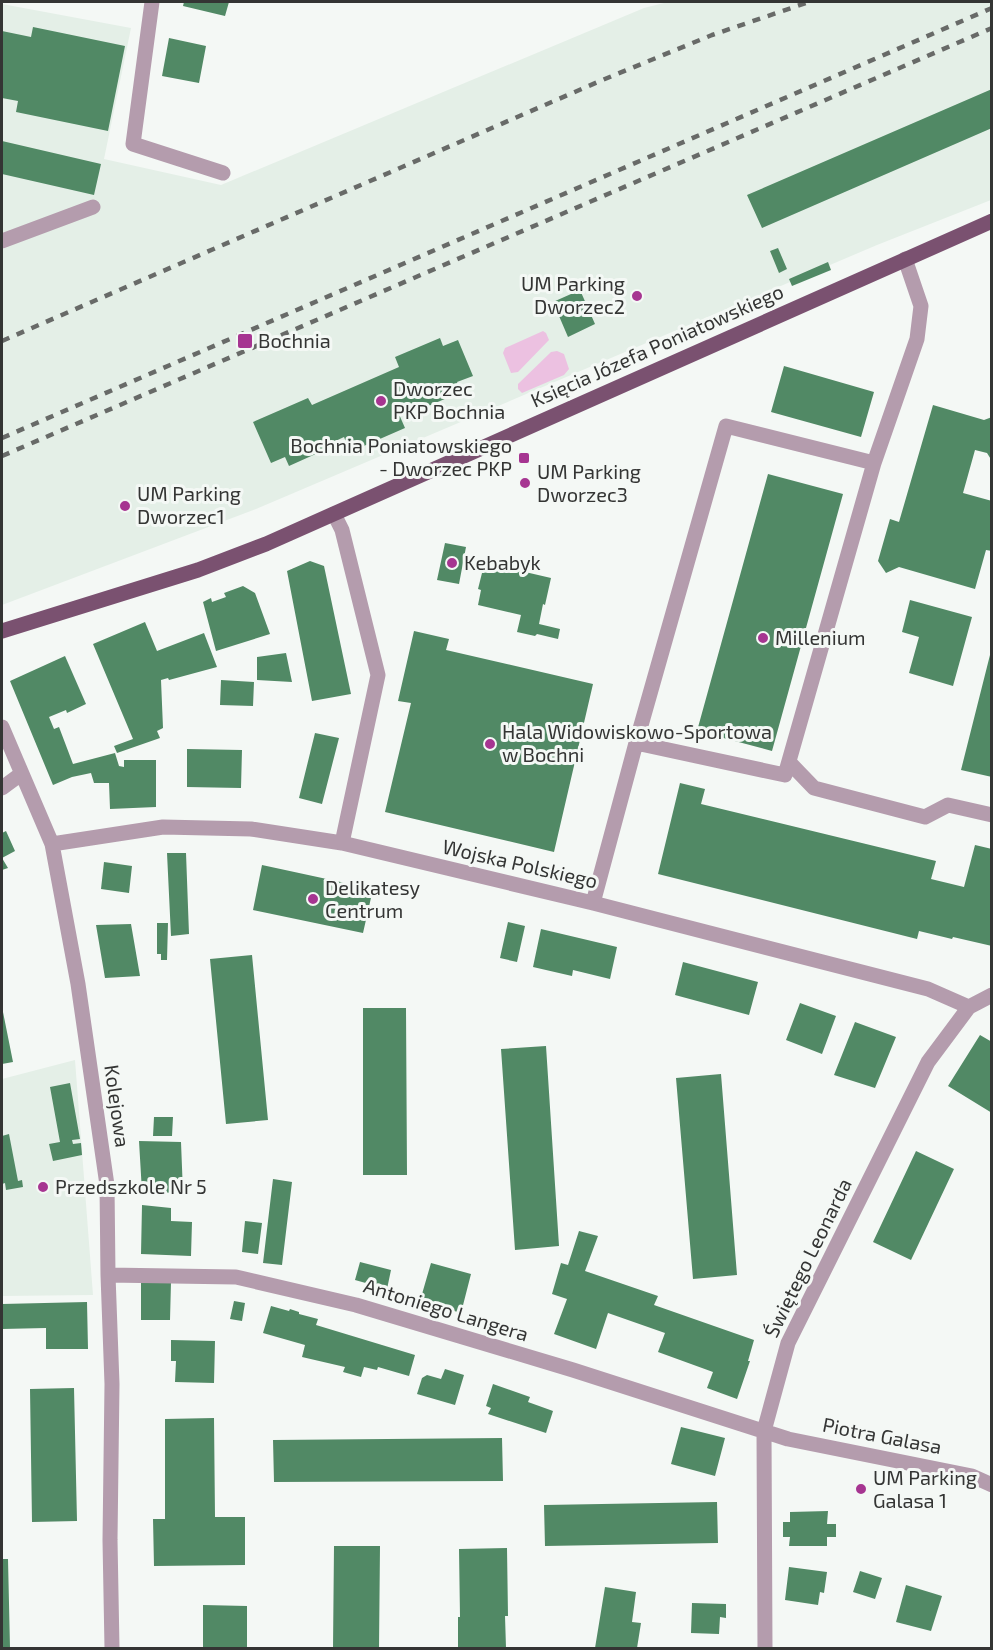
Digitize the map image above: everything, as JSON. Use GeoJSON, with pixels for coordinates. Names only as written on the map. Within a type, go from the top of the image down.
{"type":"FeatureCollection","features":[{"type":"Feature","properties":{"kind":"main road","name":"Księcia Józefa Poniatowskiego"},"geometry":{"type":"LineString","coordinates":[[2,631],[198,570],[266,544],[992,221]]}},
{"type":"Feature","properties":{"kind":"street"},"geometry":{"type":"LineString","coordinates":[[152,2],[133,144],[223,173]]}},
{"type":"Feature","properties":{"kind":"street"},"geometry":{"type":"LineString","coordinates":[[2,240],[93,207]]}},
{"type":"Feature","properties":{"kind":"street"},"geometry":{"type":"LineString","coordinates":[[636,743],[785,775],[874,464],[917,339],[921,306],[905,259]]}},
{"type":"Feature","properties":{"kind":"street"},"geometry":{"type":"LineString","coordinates":[[593,903],[726,426],[874,464]]}},
{"type":"Feature","properties":{"kind":"street"},"geometry":{"type":"LineString","coordinates":[[334,514],[342,530],[378,675],[342,843]]}},
{"type":"Feature","properties":{"kind":"street","name":"Kolejowa"},"geometry":{"type":"LineString","coordinates":[[2,727],[51,844],[78,984],[107,1185],[112,1384],[110,1540],[112,1648]]}},
{"type":"Feature","properties":{"kind":"street"},"geometry":{"type":"LineString","coordinates":[[789,762],[814,788],[925,817],[948,805],[992,815]]}},
{"type":"Feature","properties":{"kind":"street"},"geometry":{"type":"LineString","coordinates":[[2,788],[21,774]]}},
{"type":"Feature","properties":{"kind":"street","name":"Wojska Polskiego"},"geometry":{"type":"LineString","coordinates":[[51,844],[163,827],[252,829],[342,843],[593,903],[928,990],[969,1006]]}},
{"type":"Feature","properties":{"kind":"street","name":"Świętego Leonarda"},"geometry":{"type":"LineString","coordinates":[[765,1648],[764,1431],[788,1343],[928,1062],[969,1006],[992,995]]}},
{"type":"Feature","properties":{"kind":"street","name":"Antoniego Langera"},"geometry":{"type":"LineString","coordinates":[[108,1275],[236,1277],[356,1305],[573,1370],[764,1431]]}},
{"type":"Feature","properties":{"kind":"street","name":"Piotra Galasa"},"geometry":{"type":"LineString","coordinates":[[764,1431],[788,1439],[972,1476],[992,1485]]}},
{"type":"Feature","properties":{"kind":"shaded area"},"geometry":{"type":"Polygon","coordinates":[[[668,2],[991,2],[991,200],[877,245],[256,509],[2,605],[2,4],[131,28],[104,159],[221,185],[644,8],[668,2]]]}},
{"type":"Feature","properties":{"kind":"shaded area"},"geometry":{"type":"Polygon","coordinates":[[[543,331],[549,340],[518,372],[511,373],[503,353],[505,348],[543,331]]]}},
{"type":"Feature","properties":{"kind":"shaded area"},"geometry":{"type":"Polygon","coordinates":[[[557,351],[564,354],[569,369],[564,375],[522,393],[518,389],[518,384],[551,352],[557,351]]]}},
{"type":"Feature","properties":{"kind":"shaded area","name":"Przedszkole Nr 5"},"geometry":{"type":"Polygon","coordinates":[[[75,1060],[93,1295],[2,1296],[2,1079],[75,1060]]]}},
{"type":"Feature","properties":{"kind":"building"},"geometry":{"type":"Polygon","coordinates":[[[184,2],[229,2],[225,16],[183,6],[184,2]]]}},
{"type":"Feature","properties":{"kind":"building"},"geometry":{"type":"Polygon","coordinates":[[[33,27],[125,46],[108,131],[16,112],[18,101],[2,98],[2,31],[31,37],[33,27]]]}},
{"type":"Feature","properties":{"kind":"building"},"geometry":{"type":"Polygon","coordinates":[[[169,38],[206,46],[199,83],[162,76],[169,38]]]}},
{"type":"Feature","properties":{"kind":"building"},"geometry":{"type":"Polygon","coordinates":[[[992,89],[992,128],[762,228],[747,195],[992,89]]]}},
{"type":"Feature","properties":{"kind":"building"},"geometry":{"type":"Polygon","coordinates":[[[2,141],[101,164],[94,195],[2,174],[2,141]]]}},
{"type":"Feature","properties":{"kind":"building"},"geometry":{"type":"Polygon","coordinates":[[[778,248],[787,269],[779,273],[770,251],[778,248]]]}},
{"type":"Feature","properties":{"kind":"building"},"geometry":{"type":"Polygon","coordinates":[[[828,262],[831,270],[792,286],[789,279],[828,262]]]}},
{"type":"Feature","properties":{"kind":"building"},"geometry":{"type":"Polygon","coordinates":[[[580,290],[595,324],[568,337],[553,302],[580,290]]]}},
{"type":"Feature","properties":{"kind":"building","name":"Dworzec PKP Bochnia"},"geometry":{"type":"Polygon","coordinates":[[[440,338],[443,346],[458,340],[473,376],[457,382],[461,392],[419,410],[417,404],[398,412],[405,428],[350,452],[344,437],[327,445],[329,448],[289,466],[285,457],[271,463],[253,422],[308,398],[312,405],[399,367],[395,357],[440,338]]]}},
{"type":"Feature","properties":{"kind":"building"},"geometry":{"type":"Polygon","coordinates":[[[784,366],[874,392],[861,437],[771,412],[784,366]]]}},
{"type":"Feature","properties":{"kind":"building"},"geometry":{"type":"Polygon","coordinates":[[[933,405],[984,420],[992,417],[992,461],[987,453],[975,450],[963,493],[992,501],[992,551],[986,550],[975,589],[899,567],[886,573],[878,561],[890,519],[899,522],[933,405]]]}},
{"type":"Feature","properties":{"kind":"building","name":"Millenium"},"geometry":{"type":"Polygon","coordinates":[[[768,474],[843,494],[772,751],[697,731],[768,474]]]}},
{"type":"Feature","properties":{"kind":"building","name":"Kebabyk"},"geometry":{"type":"Polygon","coordinates":[[[445,543],[466,547],[459,584],[437,580],[445,543]]]}},
{"type":"Feature","properties":{"kind":"building"},"geometry":{"type":"Polygon","coordinates":[[[310,561],[324,566],[351,694],[312,701],[287,571],[310,561]]]}},
{"type":"Feature","properties":{"kind":"building"},"geometry":{"type":"Polygon","coordinates":[[[491,564],[551,578],[539,624],[560,629],[558,639],[517,632],[521,615],[478,605],[481,590],[478,589],[483,569],[491,564]]]}},
{"type":"Feature","properties":{"kind":"building"},"geometry":{"type":"Polygon","coordinates":[[[243,586],[255,593],[270,634],[216,651],[203,602],[211,598],[212,602],[226,597],[224,593],[243,586]]]}},
{"type":"Feature","properties":{"kind":"building"},"geometry":{"type":"Polygon","coordinates":[[[910,600],[972,617],[953,686],[909,673],[919,637],[902,632],[910,600]]]}},
{"type":"Feature","properties":{"kind":"building"},"geometry":{"type":"Polygon","coordinates":[[[145,622],[157,651],[204,633],[217,667],[169,680],[168,678],[161,680],[163,728],[157,731],[160,738],[117,753],[114,746],[133,739],[93,644],[145,622]]]}},
{"type":"Feature","properties":{"kind":"building","name":"Hala Widowiskowo-Sportowa w Bochni"},"geometry":{"type":"Polygon","coordinates":[[[414,631],[449,639],[446,650],[593,684],[554,852],[385,812],[411,703],[398,701],[414,631]]]}},
{"type":"Feature","properties":{"kind":"building"},"geometry":{"type":"Polygon","coordinates":[[[992,651],[992,777],[961,770],[992,651]]]}},
{"type":"Feature","properties":{"kind":"building"},"geometry":{"type":"Polygon","coordinates":[[[286,653],[292,682],[257,680],[257,657],[286,653]]]}},
{"type":"Feature","properties":{"kind":"building"},"geometry":{"type":"Polygon","coordinates":[[[65,656],[86,704],[67,713],[66,710],[49,717],[54,729],[59,727],[73,764],[115,753],[119,766],[124,767],[124,760],[156,760],[156,807],[110,809],[109,783],[94,783],[91,773],[72,777],[53,785],[10,681],[65,656]]]}},
{"type":"Feature","properties":{"kind":"building"},"geometry":{"type":"Polygon","coordinates":[[[221,680],[254,682],[253,706],[220,705],[221,680]]]}},
{"type":"Feature","properties":{"kind":"building"},"geometry":{"type":"Polygon","coordinates":[[[315,733],[339,738],[322,804],[299,798],[315,733]]]}},
{"type":"Feature","properties":{"kind":"building"},"geometry":{"type":"Polygon","coordinates":[[[187,749],[242,750],[241,788],[187,787],[187,749]]]}},
{"type":"Feature","properties":{"kind":"building"},"geometry":{"type":"Polygon","coordinates":[[[680,783],[705,789],[701,804],[936,861],[931,879],[964,887],[975,845],[992,849],[992,946],[919,931],[917,939],[658,874],[680,783]]]}},
{"type":"Feature","properties":{"kind":"building"},"geometry":{"type":"Polygon","coordinates":[[[6,831],[15,851],[2,858],[2,833],[6,831]]]}},
{"type":"Feature","properties":{"kind":"building"},"geometry":{"type":"Polygon","coordinates":[[[167,853],[186,853],[189,934],[171,936],[167,853]]]}},
{"type":"Feature","properties":{"kind":"building"},"geometry":{"type":"Polygon","coordinates":[[[2,858],[8,868],[2,870],[2,858]]]}},
{"type":"Feature","properties":{"kind":"building"},"geometry":{"type":"Polygon","coordinates":[[[104,862],[132,866],[129,893],[101,889],[104,862]]]}},
{"type":"Feature","properties":{"kind":"building","name":"Delikatesy Centrum"},"geometry":{"type":"Polygon","coordinates":[[[262,865],[373,889],[363,933],[253,910],[262,865]]]}},
{"type":"Feature","properties":{"kind":"building"},"geometry":{"type":"Polygon","coordinates":[[[508,922],[525,926],[517,962],[500,958],[508,922]]]}},
{"type":"Feature","properties":{"kind":"building"},"geometry":{"type":"Polygon","coordinates":[[[157,923],[168,923],[167,960],[161,960],[161,954],[157,954],[157,923]]]}},
{"type":"Feature","properties":{"kind":"building"},"geometry":{"type":"Polygon","coordinates":[[[131,924],[140,976],[105,978],[96,925],[131,924]]]}},
{"type":"Feature","properties":{"kind":"building"},"geometry":{"type":"Polygon","coordinates":[[[541,929],[617,947],[610,979],[573,970],[572,976],[533,967],[541,929]]]}},
{"type":"Feature","properties":{"kind":"building"},"geometry":{"type":"Polygon","coordinates":[[[252,955],[268,1120],[226,1124],[210,959],[252,955]]]}},
{"type":"Feature","properties":{"kind":"building"},"geometry":{"type":"Polygon","coordinates":[[[683,962],[758,982],[749,1015],[675,995],[683,962]]]}},
{"type":"Feature","properties":{"kind":"building"},"geometry":{"type":"Polygon","coordinates":[[[800,1003],[836,1016],[822,1054],[786,1040],[800,1003]]]}},
{"type":"Feature","properties":{"kind":"building"},"geometry":{"type":"Polygon","coordinates":[[[2,1007],[13,1062],[2,1064],[2,1007]]]}},
{"type":"Feature","properties":{"kind":"building"},"geometry":{"type":"Polygon","coordinates":[[[363,1008],[406,1008],[407,1175],[363,1175],[363,1008]]]}},
{"type":"Feature","properties":{"kind":"building"},"geometry":{"type":"Polygon","coordinates":[[[855,1022],[896,1037],[875,1088],[834,1075],[855,1022]]]}},
{"type":"Feature","properties":{"kind":"building"},"geometry":{"type":"Polygon","coordinates":[[[980,1035],[992,1042],[992,1113],[948,1086],[980,1035]]]}},
{"type":"Feature","properties":{"kind":"building"},"geometry":{"type":"Polygon","coordinates":[[[546,1046],[559,1246],[515,1250],[501,1049],[546,1046]]]}},
{"type":"Feature","properties":{"kind":"building"},"geometry":{"type":"Polygon","coordinates":[[[721,1074],[737,1275],[693,1279],[676,1078],[721,1074]]]}},
{"type":"Feature","properties":{"kind":"building"},"geometry":{"type":"Polygon","coordinates":[[[70,1083],[80,1139],[72,1140],[73,1144],[81,1143],[82,1155],[53,1161],[49,1144],[60,1142],[50,1087],[70,1083]]]}},
{"type":"Feature","properties":{"kind":"building"},"geometry":{"type":"Polygon","coordinates":[[[154,1117],[173,1117],[172,1136],[153,1136],[154,1117]]]}},
{"type":"Feature","properties":{"kind":"building"},"geometry":{"type":"Polygon","coordinates":[[[9,1134],[18,1181],[22,1180],[23,1187],[6,1190],[5,1183],[2,1184],[2,1136],[9,1134]]]}},
{"type":"Feature","properties":{"kind":"building"},"geometry":{"type":"Polygon","coordinates":[[[139,1141],[181,1142],[183,1193],[142,1192],[139,1141]]]}},
{"type":"Feature","properties":{"kind":"building"},"geometry":{"type":"Polygon","coordinates":[[[916,1151],[954,1169],[911,1260],[873,1242],[916,1151]]]}},
{"type":"Feature","properties":{"kind":"building"},"geometry":{"type":"Polygon","coordinates":[[[273,1179],[292,1182],[282,1265],[263,1263],[273,1179]]]}},
{"type":"Feature","properties":{"kind":"building"},"geometry":{"type":"Polygon","coordinates":[[[142,1205],[171,1208],[171,1221],[192,1222],[191,1256],[141,1254],[142,1205]]]}},
{"type":"Feature","properties":{"kind":"building"},"geometry":{"type":"Polygon","coordinates":[[[245,1221],[262,1223],[258,1254],[242,1252],[245,1221]]]}},
{"type":"Feature","properties":{"kind":"building"},"geometry":{"type":"Polygon","coordinates":[[[579,1231],[598,1236],[585,1271],[658,1296],[654,1305],[754,1340],[748,1361],[750,1361],[737,1399],[707,1388],[713,1372],[658,1352],[665,1333],[608,1313],[596,1349],[554,1334],[567,1299],[552,1294],[561,1263],[568,1265],[579,1231]]]}},
{"type":"Feature","properties":{"kind":"building"},"geometry":{"type":"Polygon","coordinates":[[[360,1262],[391,1270],[387,1289],[355,1280],[360,1262]]]}},
{"type":"Feature","properties":{"kind":"building"},"geometry":{"type":"Polygon","coordinates":[[[431,1263],[471,1274],[461,1313],[420,1301],[431,1263]]]}},
{"type":"Feature","properties":{"kind":"building"},"geometry":{"type":"Polygon","coordinates":[[[141,1282],[171,1282],[170,1320],[141,1320],[141,1282]]]}},
{"type":"Feature","properties":{"kind":"building"},"geometry":{"type":"Polygon","coordinates":[[[234,1301],[245,1303],[242,1321],[230,1319],[234,1301]]]}},
{"type":"Feature","properties":{"kind":"building"},"geometry":{"type":"Polygon","coordinates":[[[87,1302],[88,1349],[46,1349],[46,1328],[2,1329],[2,1304],[87,1302]]]}},
{"type":"Feature","properties":{"kind":"building"},"geometry":{"type":"Polygon","coordinates":[[[271,1306],[289,1311],[290,1309],[318,1319],[316,1325],[415,1355],[409,1376],[378,1367],[377,1370],[364,1367],[361,1377],[343,1372],[345,1367],[302,1357],[305,1345],[263,1333],[271,1306]]]}},
{"type":"Feature","properties":{"kind":"building"},"geometry":{"type":"Polygon","coordinates":[[[171,1340],[215,1341],[214,1383],[175,1382],[176,1361],[171,1361],[171,1340]]]}},
{"type":"Feature","properties":{"kind":"building"},"geometry":{"type":"Polygon","coordinates":[[[445,1369],[464,1375],[455,1405],[417,1394],[422,1378],[427,1375],[441,1379],[445,1369]]]}},
{"type":"Feature","properties":{"kind":"building"},"geometry":{"type":"Polygon","coordinates":[[[493,1384],[530,1397],[528,1402],[553,1411],[546,1433],[488,1414],[491,1408],[486,1406],[493,1384]]]}},
{"type":"Feature","properties":{"kind":"building"},"geometry":{"type":"Polygon","coordinates":[[[74,1388],[77,1521],[32,1522],[30,1389],[74,1388]]]}},
{"type":"Feature","properties":{"kind":"building"},"geometry":{"type":"Polygon","coordinates":[[[214,1418],[215,1517],[245,1517],[245,1565],[154,1566],[153,1519],[165,1519],[165,1419],[214,1418]]]}},
{"type":"Feature","properties":{"kind":"building"},"geometry":{"type":"Polygon","coordinates":[[[681,1427],[725,1438],[715,1476],[671,1464],[681,1427]]]}},
{"type":"Feature","properties":{"kind":"building"},"geometry":{"type":"Polygon","coordinates":[[[502,1438],[503,1481],[274,1482],[273,1440],[502,1438]]]}},
{"type":"Feature","properties":{"kind":"building"},"geometry":{"type":"Polygon","coordinates":[[[717,1502],[718,1543],[545,1546],[544,1505],[717,1502]]]}},
{"type":"Feature","properties":{"kind":"building"},"geometry":{"type":"Polygon","coordinates":[[[828,1511],[827,1524],[836,1524],[836,1537],[827,1537],[827,1546],[789,1546],[790,1537],[783,1537],[783,1522],[790,1522],[790,1512],[828,1511]]]}},
{"type":"Feature","properties":{"kind":"building"},"geometry":{"type":"Polygon","coordinates":[[[334,1546],[380,1546],[379,1648],[333,1648],[334,1546]]]}},
{"type":"Feature","properties":{"kind":"building"},"geometry":{"type":"Polygon","coordinates":[[[507,1548],[506,1648],[458,1648],[459,1549],[507,1548]]]}},
{"type":"Feature","properties":{"kind":"building"},"geometry":{"type":"Polygon","coordinates":[[[2,1559],[8,1559],[10,1648],[2,1648],[2,1559]]]}},
{"type":"Feature","properties":{"kind":"building"},"geometry":{"type":"Polygon","coordinates":[[[789,1567],[827,1572],[824,1593],[820,1592],[818,1605],[785,1600],[789,1567]]]}},
{"type":"Feature","properties":{"kind":"building"},"geometry":{"type":"Polygon","coordinates":[[[860,1571],[882,1578],[875,1599],[853,1592],[860,1571]]]}},
{"type":"Feature","properties":{"kind":"building"},"geometry":{"type":"Polygon","coordinates":[[[906,1585],[942,1596],[931,1631],[896,1622],[906,1585]]]}},
{"type":"Feature","properties":{"kind":"building"},"geometry":{"type":"Polygon","coordinates":[[[605,1587],[636,1592],[632,1622],[641,1623],[637,1648],[595,1648],[605,1587]]]}},
{"type":"Feature","properties":{"kind":"building"},"geometry":{"type":"Polygon","coordinates":[[[692,1603],[726,1604],[726,1618],[720,1617],[719,1634],[691,1633],[692,1603]]]}},
{"type":"Feature","properties":{"kind":"building"},"geometry":{"type":"Polygon","coordinates":[[[203,1605],[247,1606],[247,1648],[203,1648],[203,1605]]]}},
{"type":"Feature","properties":{"kind":"railway"},"geometry":{"type":"LineString","coordinates":[[2,341],[600,81],[712,35],[809,2]]}},
{"type":"Feature","properties":{"kind":"railway"},"geometry":{"type":"LineString","coordinates":[[2,438],[992,8]]}},
{"type":"Feature","properties":{"kind":"railway"},"geometry":{"type":"LineString","coordinates":[[2,456],[992,28]]}},
{"type":"Feature","properties":{"kind":"place","name":"UM Parking Dworzec2"},"geometry":{"type":"Point","coordinates":[637,296]}},
{"type":"Feature","properties":{"kind":"place","name":"Bochnia"},"geometry":{"type":"Point","coordinates":[245,341]}},
{"type":"Feature","properties":{"kind":"place","name":"Dworzec PKP Bochnia"},"geometry":{"type":"Point","coordinates":[381,401]}},
{"type":"Feature","properties":{"kind":"place","name":"Bochnia Poniatowskiego - Dworzec PKP"},"geometry":{"type":"Point","coordinates":[524,458]}},
{"type":"Feature","properties":{"kind":"place","name":"UM Parking Dworzec3"},"geometry":{"type":"Point","coordinates":[525,483]}},
{"type":"Feature","properties":{"kind":"place","name":"UM Parking Dworzec1"},"geometry":{"type":"Point","coordinates":[125,506]}},
{"type":"Feature","properties":{"kind":"place","name":"Kebabyk"},"geometry":{"type":"Point","coordinates":[452,563]}},
{"type":"Feature","properties":{"kind":"place","name":"Millenium"},"geometry":{"type":"Point","coordinates":[763,638]}},
{"type":"Feature","properties":{"kind":"place","name":"Hala Widowiskowo-Sportowa w Bochni"},"geometry":{"type":"Point","coordinates":[490,744]}},
{"type":"Feature","properties":{"kind":"place","name":"Delikatesy Centrum"},"geometry":{"type":"Point","coordinates":[313,899]}},
{"type":"Feature","properties":{"kind":"place","name":"Przedszkole Nr 5"},"geometry":{"type":"Point","coordinates":[43,1187]}},
{"type":"Feature","properties":{"kind":"place","name":"UM Parking Galasa 1"},"geometry":{"type":"Point","coordinates":[861,1489]}}]}
